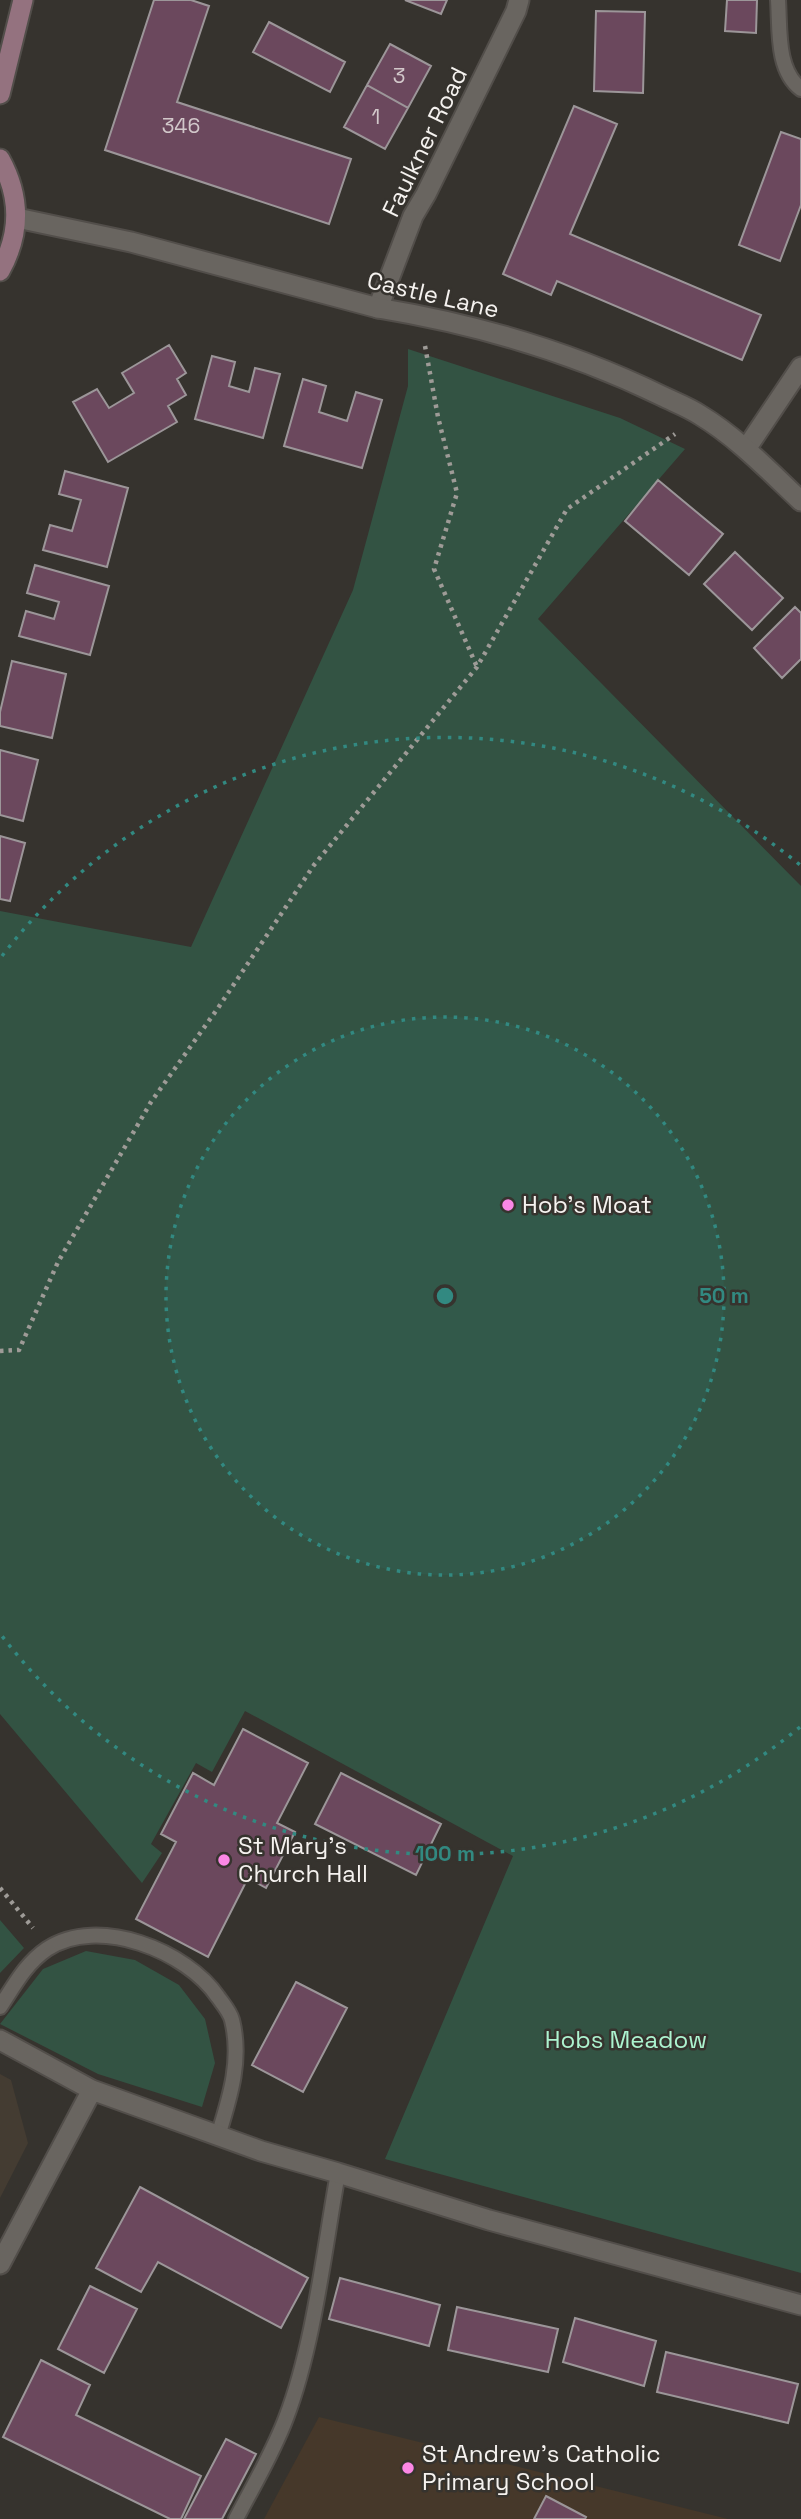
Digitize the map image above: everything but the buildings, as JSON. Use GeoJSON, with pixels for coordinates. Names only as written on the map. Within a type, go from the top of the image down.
{"type":"FeatureCollection","features":[{"type":"Feature","properties":{"kind":"main road"},"geometry":{"type":"LineString","coordinates":[[0,94],[23,0]]}},
{"type":"Feature","properties":{"kind":"main road"},"geometry":{"type":"LineString","coordinates":[[0,159],[13,188],[17,218],[7,258],[0,271]]}},
{"type":"Feature","properties":{"kind":"street","name":"Faulkner Road"},"geometry":{"type":"LineString","coordinates":[[378,308],[413,216],[516,11],[519,0]]}},
{"type":"Feature","properties":{"kind":"street","name":"Castle Lane"},"geometry":{"type":"LineString","coordinates":[[17,218],[131,242],[378,308],[419,314],[583,362],[622,377],[700,415],[746,449],[801,501]]}},
{"type":"Feature","properties":{"kind":"street"},"geometry":{"type":"LineString","coordinates":[[746,449],[801,367]]}},
{"type":"Feature","properties":{"kind":"street"},"geometry":{"type":"LineString","coordinates":[[0,2040],[92,2090],[261,2151],[489,2220],[801,2305]]}},
{"type":"Feature","properties":{"kind":"street"},"geometry":{"type":"LineString","coordinates":[[0,2264],[92,2090]]}},
{"type":"Feature","properties":{"kind":"lane"},"geometry":{"type":"LineString","coordinates":[[778,0],[780,46],[790,80],[801,89]]}},
{"type":"Feature","properties":{"kind":"lane"},"geometry":{"type":"LineString","coordinates":[[0,2007],[26,1967],[49,1948],[71,1940],[112,1936],[136,1941],[187,1965],[208,1982],[231,2016],[236,2041],[235,2077],[218,2136]]}},
{"type":"Feature","properties":{"kind":"lane"},"geometry":{"type":"LineString","coordinates":[[236,2519],[278,2438],[297,2385],[338,2173]]}},
{"type":"Feature","properties":{"kind":"path"},"geometry":{"type":"LineString","coordinates":[[419,314],[438,417],[457,493],[434,569],[477,667]]}},
{"type":"Feature","properties":{"kind":"path"},"geometry":{"type":"LineString","coordinates":[[0,1351],[19,1350],[58,1262],[151,1102],[314,865],[477,667],[566,509],[655,450],[700,415]]}},
{"type":"Feature","properties":{"kind":"path"},"geometry":{"type":"LineString","coordinates":[[0,1888],[49,1948]]}},
{"type":"Feature","properties":{"kind":"shaded area"},"geometry":{"type":"Polygon","coordinates":[[[0,2074],[11,2080],[28,2143],[0,2198],[0,2074]]]}},
{"type":"Feature","properties":{"kind":"shaded area","name":"St Andrew's Catholic Primary School"},"geometry":{"type":"Polygon","coordinates":[[[319,2417],[728,2519],[264,2519],[319,2417]]]}},
{"type":"Feature","properties":{"kind":"green space","name":"Hobs Meadow"},"geometry":{"type":"Polygon","coordinates":[[[408,349],[620,418],[685,449],[538,619],[801,886],[801,2273],[385,2159],[513,1856],[245,1711],[212,1772],[196,1763],[151,1844],[162,1853],[142,1883],[0,1714],[0,911],[191,947],[353,590],[408,386],[408,349]]]}},
{"type":"Feature","properties":{"kind":"green space"},"geometry":{"type":"Polygon","coordinates":[[[0,1920],[24,1948],[0,1973],[0,1920]]]}},
{"type":"Feature","properties":{"kind":"green space"},"geometry":{"type":"Polygon","coordinates":[[[86,1951],[135,1960],[179,1985],[205,2019],[215,2063],[202,2107],[98,2074],[0,2024],[43,1969],[86,1951]]]}},
{"type":"Feature","properties":{"kind":"place","name":"Hob's Moat"},"geometry":{"type":"Point","coordinates":[508,1205]}},
{"type":"Feature","properties":{"kind":"place","name":"St Mary's Church Hall"},"geometry":{"type":"Point","coordinates":[224,1860]}},
{"type":"Feature","properties":{"kind":"place","name":"St Andrew's Catholic Primary School"},"geometry":{"type":"Point","coordinates":[408,2468]}}]}
